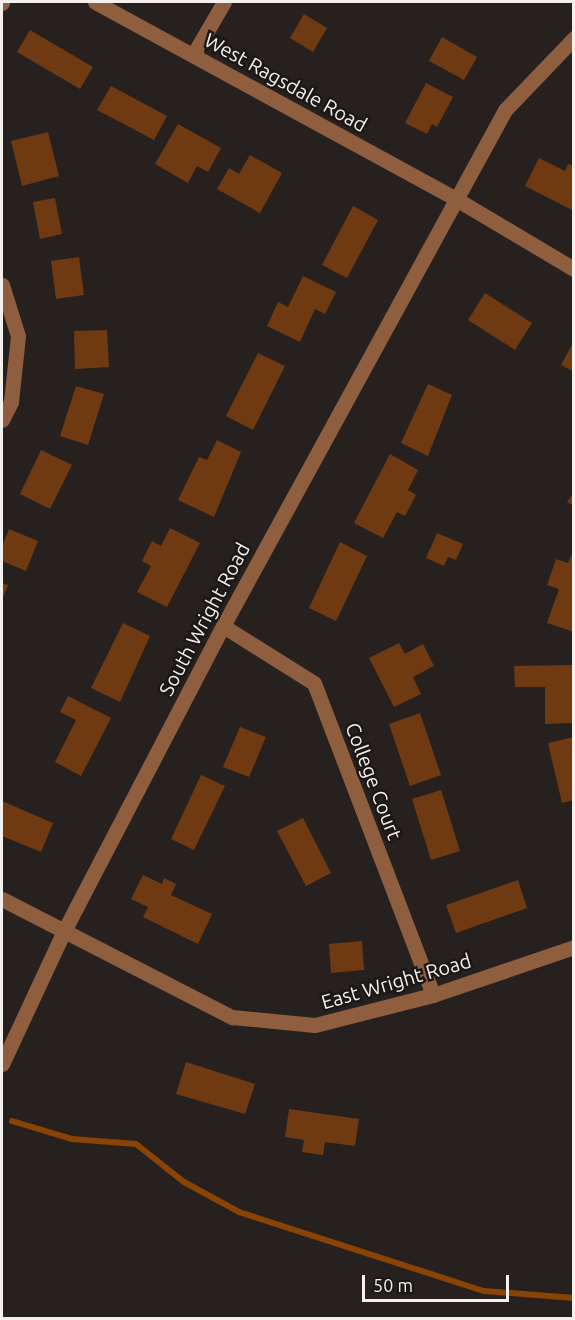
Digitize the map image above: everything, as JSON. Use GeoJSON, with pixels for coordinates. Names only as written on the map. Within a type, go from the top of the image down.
{"type":"FeatureCollection","features":[{"type":"Feature","properties":{"kind":"street","name":"West Ragsdale Road"},"geometry":{"type":"LineString","coordinates":[[95,2],[456,199],[573,269]]}},
{"type":"Feature","properties":{"kind":"street"},"geometry":{"type":"LineString","coordinates":[[193,55],[224,2]]}},
{"type":"Feature","properties":{"kind":"street","name":"South Wright Road"},"geometry":{"type":"LineString","coordinates":[[2,1064],[64,931],[223,626],[505,110],[573,38]]}},
{"type":"Feature","properties":{"kind":"street"},"geometry":{"type":"LineString","coordinates":[[2,285],[18,336],[11,402],[2,420]]}},
{"type":"Feature","properties":{"kind":"street","name":"College Court"},"geometry":{"type":"LineString","coordinates":[[223,626],[314,683],[433,995]]}},
{"type":"Feature","properties":{"kind":"street","name":"East Wright Road"},"geometry":{"type":"LineString","coordinates":[[2,899],[232,1017],[315,1025],[433,995],[573,947]]}},
{"type":"Feature","properties":{"kind":"building"},"geometry":{"type":"Polygon","coordinates":[[[304,14],[327,28],[313,52],[290,38],[304,14]]]}},
{"type":"Feature","properties":{"kind":"building"},"geometry":{"type":"Polygon","coordinates":[[[30,30],[93,67],[80,89],[17,52],[30,30]]]}},
{"type":"Feature","properties":{"kind":"building"},"geometry":{"type":"Polygon","coordinates":[[[442,37],[477,57],[464,80],[429,61],[442,37]]]}},
{"type":"Feature","properties":{"kind":"building"},"geometry":{"type":"Polygon","coordinates":[[[426,83],[453,97],[437,127],[432,124],[427,134],[405,123],[426,83]]]}},
{"type":"Feature","properties":{"kind":"building"},"geometry":{"type":"Polygon","coordinates":[[[111,86],[167,116],[154,140],[97,110],[111,86]]]}},
{"type":"Feature","properties":{"kind":"building"},"geometry":{"type":"Polygon","coordinates":[[[178,124],[221,148],[208,172],[197,166],[188,183],[155,164],[178,124]]]}},
{"type":"Feature","properties":{"kind":"building"},"geometry":{"type":"Polygon","coordinates":[[[48,132],[59,176],[22,186],[11,141],[48,132]]]}},
{"type":"Feature","properties":{"kind":"building"},"geometry":{"type":"Polygon","coordinates":[[[250,155],[282,173],[260,213],[217,189],[229,168],[239,174],[250,155]]]}},
{"type":"Feature","properties":{"kind":"building"},"geometry":{"type":"Polygon","coordinates":[[[539,158],[565,171],[568,164],[574,166],[574,211],[525,186],[539,158]]]}},
{"type":"Feature","properties":{"kind":"building"},"geometry":{"type":"Polygon","coordinates":[[[55,198],[62,234],[40,239],[33,202],[55,198]]]}},
{"type":"Feature","properties":{"kind":"building"},"geometry":{"type":"Polygon","coordinates":[[[353,206],[378,220],[347,278],[322,265],[353,206]]]}},
{"type":"Feature","properties":{"kind":"building"},"geometry":{"type":"Polygon","coordinates":[[[79,257],[84,295],[56,299],[51,261],[79,257]]]}},
{"type":"Feature","properties":{"kind":"building"},"geometry":{"type":"Polygon","coordinates":[[[303,276],[336,292],[325,314],[315,309],[300,342],[267,326],[278,302],[288,307],[303,276]]]}},
{"type":"Feature","properties":{"kind":"building"},"geometry":{"type":"Polygon","coordinates":[[[485,293],[532,323],[515,350],[468,320],[485,293]]]}},
{"type":"Feature","properties":{"kind":"building"},"geometry":{"type":"Polygon","coordinates":[[[107,330],[109,367],[75,369],[74,331],[107,330]]]}},
{"type":"Feature","properties":{"kind":"building"},"geometry":{"type":"Polygon","coordinates":[[[574,341],[574,372],[561,365],[574,341]]]}},
{"type":"Feature","properties":{"kind":"building"},"geometry":{"type":"Polygon","coordinates":[[[258,353],[285,366],[253,430],[226,416],[258,353]]]}},
{"type":"Feature","properties":{"kind":"building"},"geometry":{"type":"Polygon","coordinates":[[[428,384],[452,395],[428,456],[401,443],[428,384]]]}},
{"type":"Feature","properties":{"kind":"building"},"geometry":{"type":"Polygon","coordinates":[[[76,386],[104,394],[88,445],[60,436],[76,386]]]}},
{"type":"Feature","properties":{"kind":"building"},"geometry":{"type":"Polygon","coordinates":[[[217,440],[241,452],[214,517],[178,500],[199,457],[207,460],[217,440]]]}},
{"type":"Feature","properties":{"kind":"building"},"geometry":{"type":"Polygon","coordinates":[[[41,450],[72,465],[50,509],[20,494],[41,450]]]}},
{"type":"Feature","properties":{"kind":"building"},"geometry":{"type":"Polygon","coordinates":[[[390,454],[418,470],[408,490],[416,495],[405,516],[397,512],[383,538],[354,523],[390,454]]]}},
{"type":"Feature","properties":{"kind":"building"},"geometry":{"type":"Polygon","coordinates":[[[574,492],[574,506],[567,502],[574,492]]]}},
{"type":"Feature","properties":{"kind":"building"},"geometry":{"type":"Polygon","coordinates":[[[170,528],[200,543],[167,607],[137,592],[151,566],[142,561],[152,541],[161,546],[170,528]]]}},
{"type":"Feature","properties":{"kind":"building"},"geometry":{"type":"Polygon","coordinates":[[[9,529],[38,541],[26,571],[2,561],[2,547],[9,529]]]}},
{"type":"Feature","properties":{"kind":"building"},"geometry":{"type":"Polygon","coordinates":[[[437,533],[463,544],[456,560],[448,557],[444,566],[426,558],[437,533]]]}},
{"type":"Feature","properties":{"kind":"building"},"geometry":{"type":"Polygon","coordinates":[[[340,542],[367,556],[336,621],[309,608],[340,542]]]}},
{"type":"Feature","properties":{"kind":"building"},"geometry":{"type":"Polygon","coordinates":[[[574,549],[574,632],[547,623],[559,589],[547,585],[556,559],[568,563],[574,549]]]}},
{"type":"Feature","properties":{"kind":"building"},"geometry":{"type":"Polygon","coordinates":[[[2,583],[8,585],[2,600],[2,583]]]}},
{"type":"Feature","properties":{"kind":"building"},"geometry":{"type":"Polygon","coordinates":[[[123,623],[150,636],[120,702],[91,688],[123,623]]]}},
{"type":"Feature","properties":{"kind":"building"},"geometry":{"type":"Polygon","coordinates":[[[399,643],[405,654],[423,644],[434,666],[413,677],[421,694],[394,707],[369,658],[399,643]]]}},
{"type":"Feature","properties":{"kind":"building"},"geometry":{"type":"Polygon","coordinates":[[[574,665],[574,723],[545,724],[545,687],[515,687],[514,666],[574,665]]]}},
{"type":"Feature","properties":{"kind":"building"},"geometry":{"type":"Polygon","coordinates":[[[68,696],[111,718],[81,776],[55,762],[76,720],[60,712],[68,696]]]}},
{"type":"Feature","properties":{"kind":"building"},"geometry":{"type":"Polygon","coordinates":[[[420,713],[441,775],[410,786],[389,724],[420,713]]]}},
{"type":"Feature","properties":{"kind":"building"},"geometry":{"type":"Polygon","coordinates":[[[240,727],[266,737],[249,777],[223,767],[240,727]]]}},
{"type":"Feature","properties":{"kind":"building"},"geometry":{"type":"Polygon","coordinates":[[[574,737],[574,800],[562,803],[548,743],[574,737]]]}},
{"type":"Feature","properties":{"kind":"building"},"geometry":{"type":"Polygon","coordinates":[[[201,775],[225,786],[194,850],[171,839],[201,775]]]}},
{"type":"Feature","properties":{"kind":"building"},"geometry":{"type":"Polygon","coordinates":[[[441,790],[460,851],[431,860],[412,799],[441,790]]]}},
{"type":"Feature","properties":{"kind":"building"},"geometry":{"type":"Polygon","coordinates":[[[2,801],[53,823],[41,852],[2,836],[2,801]]]}},
{"type":"Feature","properties":{"kind":"building"},"geometry":{"type":"Polygon","coordinates":[[[303,818],[331,873],[306,886],[277,831],[303,818]]]}},
{"type":"Feature","properties":{"kind":"building"},"geometry":{"type":"Polygon","coordinates":[[[143,875],[162,884],[164,878],[176,884],[171,895],[212,914],[198,944],[143,917],[148,907],[131,899],[143,875]]]}},
{"type":"Feature","properties":{"kind":"building"},"geometry":{"type":"Polygon","coordinates":[[[518,880],[527,908],[456,933],[446,905],[518,880]]]}},
{"type":"Feature","properties":{"kind":"building"},"geometry":{"type":"Polygon","coordinates":[[[362,941],[364,970],[331,973],[329,944],[362,941]]]}},
{"type":"Feature","properties":{"kind":"building"},"geometry":{"type":"Polygon","coordinates":[[[186,1062],[255,1084],[245,1114],[176,1094],[186,1062]]]}},
{"type":"Feature","properties":{"kind":"building"},"geometry":{"type":"Polygon","coordinates":[[[289,1109],[359,1119],[355,1146],[325,1142],[323,1155],[302,1152],[304,1140],[285,1137],[289,1109]]]}},
{"type":"Feature","properties":{"kind":"waterway"},"geometry":{"type":"LineString","coordinates":[[12,1121],[72,1139],[136,1144],[184,1182],[239,1212],[484,1291],[574,1298]]}}]}
